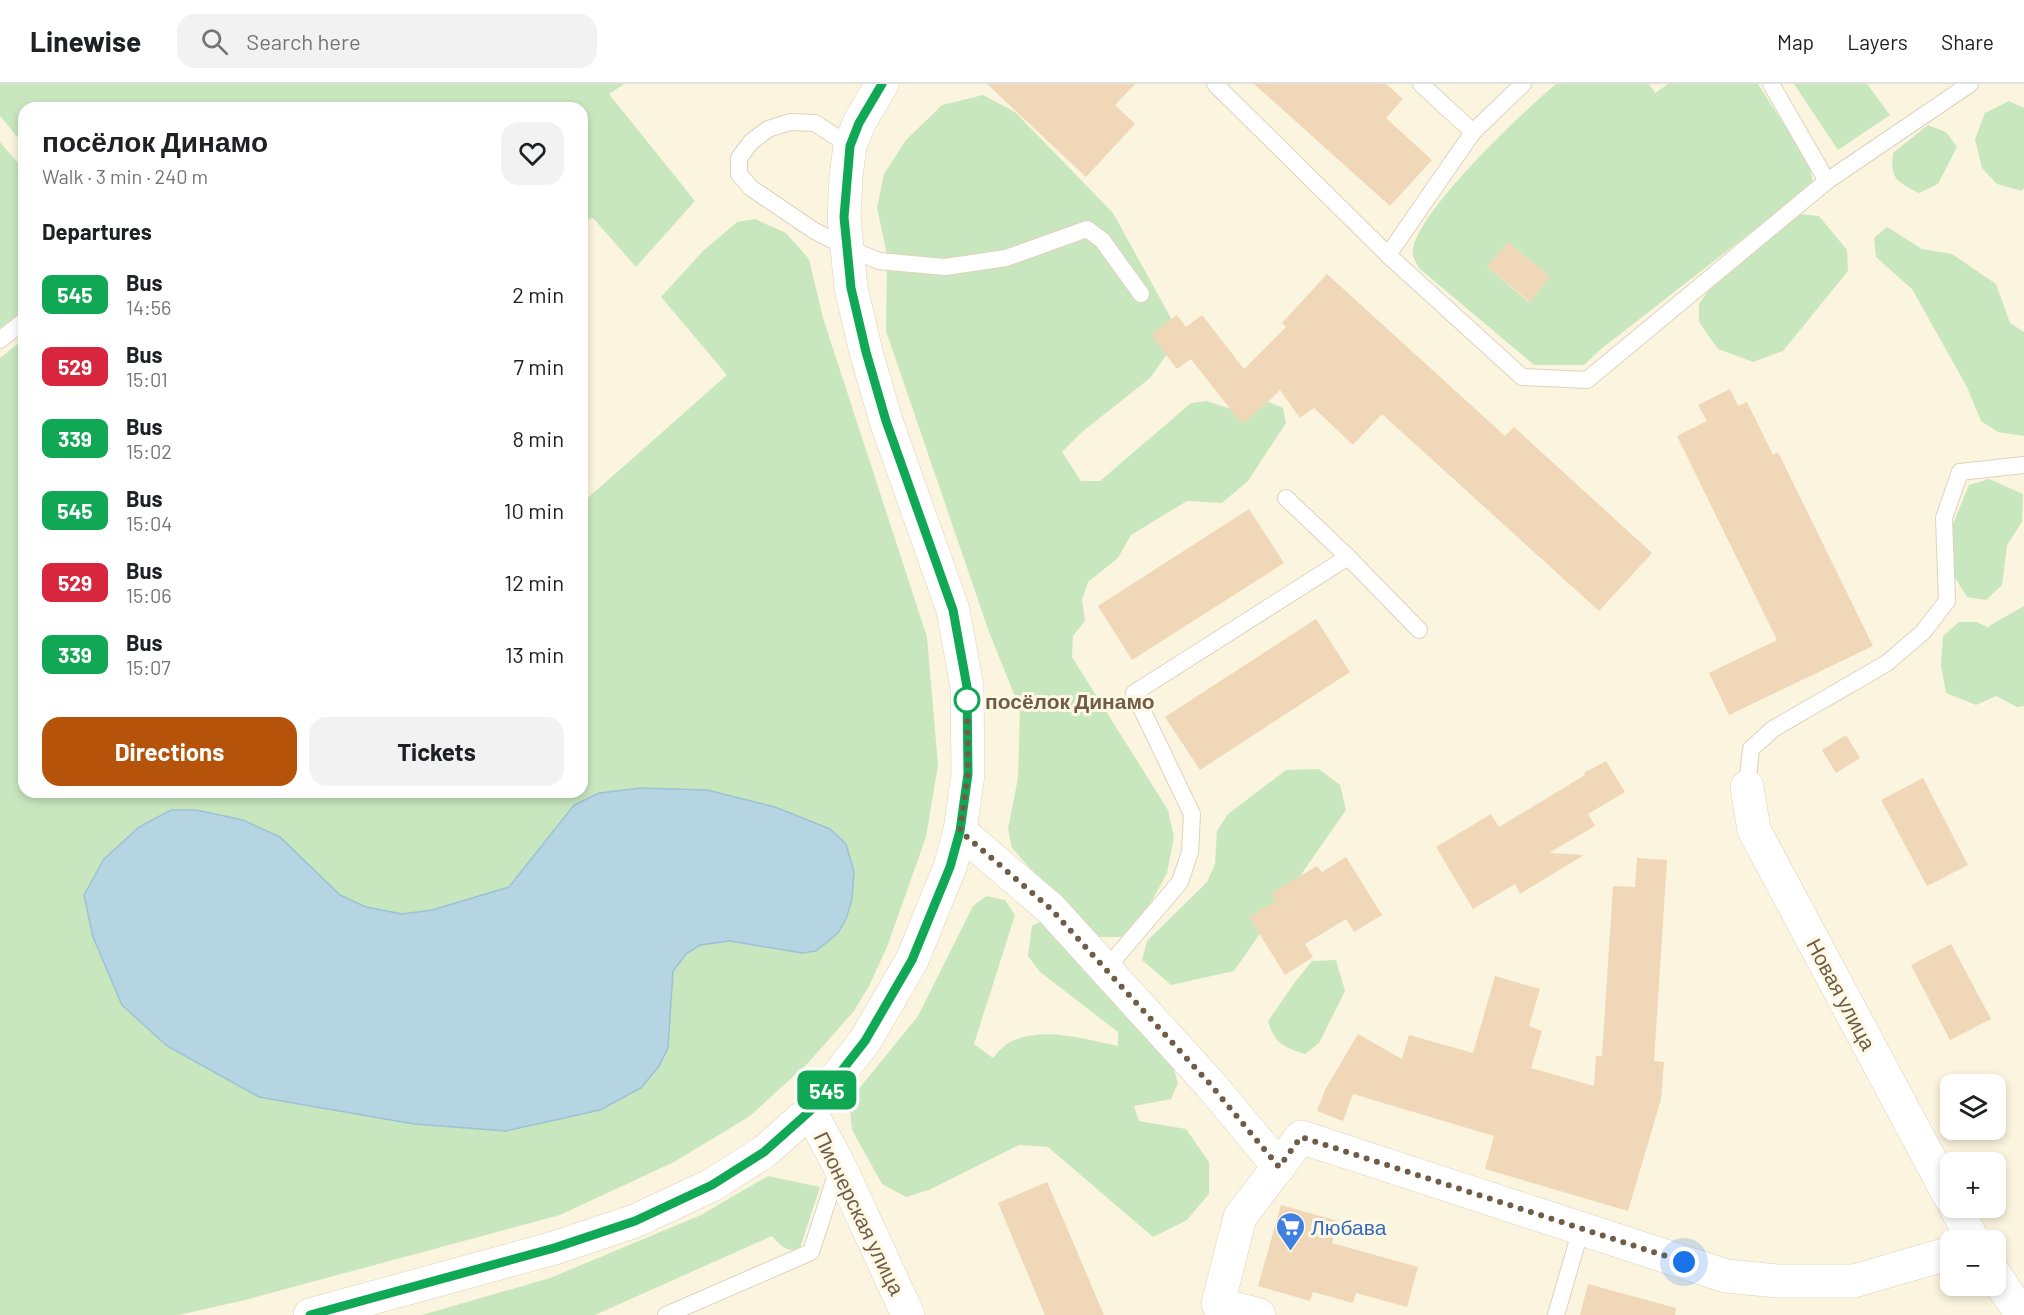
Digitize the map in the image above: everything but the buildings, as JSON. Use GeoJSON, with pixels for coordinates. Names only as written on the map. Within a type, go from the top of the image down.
{"type":"FeatureCollection","features":[{"type":"Feature","properties":{"kind":"street"},"geometry":{"type":"LineString","coordinates":[[310,1315],[554,1248],[635,1221],[712,1185],[764,1152],[810,1111],[865,1041],[912,960],[950,867],[960,831],[968,774],[967,687],[953,610],[886,421],[869,364],[851,288],[844,217],[850,146],[859,123],[882,84]]}},
{"type":"Feature","properties":{"kind":"street","name":"Новая улица"},"geometry":{"type":"LineString","coordinates":[[1747,787],[1754,830],[1940,1178]]}},
{"type":"Feature","properties":{"kind":"street"},"geometry":{"type":"LineString","coordinates":[[960,831],[1051,909],[1210,1084],[1279,1167]]}},
{"type":"Feature","properties":{"kind":"street","name":"Пионерская улица"},"geometry":{"type":"LineString","coordinates":[[810,1111],[839,1165],[908,1315]]}},
{"type":"Feature","properties":{"kind":"street"},"geometry":{"type":"LineString","coordinates":[[1259,1315],[1218,1304],[1240,1217],[1301,1137],[1726,1276],[1777,1281],[1854,1281],[1940,1256]]}},
{"type":"Feature","properties":{"kind":"street"},"geometry":{"type":"LineString","coordinates":[[2006,1291],[2022,1315]]}},
{"type":"Feature","properties":{"kind":"lane"},"geometry":{"type":"LineString","coordinates":[[1215,84],[1388,255],[1522,377],[1587,380],[1827,181],[1970,84]]}},
{"type":"Feature","properties":{"kind":"lane"},"geometry":{"type":"LineString","coordinates":[[1421,84],[1473,132]]}},
{"type":"Feature","properties":{"kind":"lane"},"geometry":{"type":"LineString","coordinates":[[1388,255],[1473,132],[1523,84]]}},
{"type":"Feature","properties":{"kind":"lane"},"geometry":{"type":"LineString","coordinates":[[1771,84],[1827,181]]}},
{"type":"Feature","properties":{"kind":"lane"},"geometry":{"type":"LineString","coordinates":[[850,146],[815,123],[790,122],[768,129],[751,142],[739,158],[739,174],[751,188],[813,230],[846,248],[879,261],[945,267],[1006,258],[1087,229],[1102,240],[1141,294]]}},
{"type":"Feature","properties":{"kind":"lane"},"geometry":{"type":"LineString","coordinates":[[0,340],[18,326]]}},
{"type":"Feature","properties":{"kind":"lane"},"geometry":{"type":"LineString","coordinates":[[1747,787],[1751,749],[1773,729],[1887,663],[1923,632],[1947,601],[1944,518],[1960,472],[2024,465]]}},
{"type":"Feature","properties":{"kind":"lane"},"geometry":{"type":"LineString","coordinates":[[1286,498],[1419,630]]}},
{"type":"Feature","properties":{"kind":"lane"},"geometry":{"type":"LineString","coordinates":[[1106,969],[1180,882],[1190,852],[1192,814],[1134,693],[1348,557]]}},
{"type":"Feature","properties":{"kind":"lane"},"geometry":{"type":"LineString","coordinates":[[666,1315],[811,1252],[839,1165]]}},
{"type":"Feature","properties":{"kind":"lane"},"geometry":{"type":"LineString","coordinates":[[1556,1315],[1581,1229]]}},
{"type":"Feature","properties":{"kind":"green space"},"geometry":{"type":"Polygon","coordinates":[[[0,84],[624,84],[609,94],[695,201],[636,267],[593,218],[588,219],[588,102],[18,102],[18,138],[0,116],[0,84]]]}},
{"type":"Feature","properties":{"kind":"green space"},"geometry":{"type":"Polygon","coordinates":[[[1556,84],[1649,84],[1655,93],[1668,84],[1758,84],[1810,165],[1813,184],[1601,349],[1584,365],[1534,365],[1420,269],[1413,256],[1416,240],[1428,218],[1448,193],[1496,140],[1556,84]],[[1508,242],[1487,267],[1529,302],[1550,277],[1508,242]]]}},
{"type":"Feature","properties":{"kind":"green space"},"geometry":{"type":"Polygon","coordinates":[[[1794,84],[1867,84],[1890,115],[1838,150],[1794,84]]]}},
{"type":"Feature","properties":{"kind":"green space"},"geometry":{"type":"Polygon","coordinates":[[[983,95],[1015,112],[1113,213],[1172,320],[1170,350],[1150,378],[1082,432],[1062,452],[1081,481],[1100,481],[1191,403],[1207,401],[1243,413],[1264,400],[1283,408],[1286,423],[1248,481],[1222,503],[1187,501],[1131,535],[1118,558],[1088,582],[1082,600],[1085,621],[1073,636],[1072,657],[1168,810],[1174,837],[1167,873],[1141,921],[1122,937],[1099,937],[1012,848],[1008,829],[1018,778],[1020,709],[989,632],[886,331],[887,256],[877,207],[884,174],[906,140],[942,105],[983,95]]]}},
{"type":"Feature","properties":{"kind":"green space"},"geometry":{"type":"Polygon","coordinates":[[[2009,101],[2024,108],[2024,188],[2022,191],[1997,184],[1982,168],[1975,139],[1985,113],[2009,101]]]}},
{"type":"Feature","properties":{"kind":"green space"},"geometry":{"type":"Polygon","coordinates":[[[1928,125],[1946,132],[1957,147],[1938,184],[1919,193],[1897,179],[1893,169],[1893,153],[1928,125]]]}},
{"type":"Feature","properties":{"kind":"green space"},"geometry":{"type":"Polygon","coordinates":[[[0,142],[18,163],[18,314],[0,328],[0,142]]]}},
{"type":"Feature","properties":{"kind":"green space"},"geometry":{"type":"Polygon","coordinates":[[[1799,214],[1819,216],[1847,250],[1848,271],[1783,351],[1753,362],[1718,349],[1699,322],[1699,304],[1708,291],[1799,214]]]}},
{"type":"Feature","properties":{"kind":"green space"},"geometry":{"type":"Polygon","coordinates":[[[755,219],[786,233],[809,259],[823,318],[927,637],[938,765],[926,837],[887,947],[869,986],[854,1011],[808,1063],[750,1116],[674,1162],[560,1215],[245,1300],[179,1315],[0,1315],[0,358],[18,344],[18,798],[588,798],[588,498],[727,375],[661,297],[703,251],[737,222],[755,219]]]}},
{"type":"Feature","properties":{"kind":"green space"},"geometry":{"type":"Polygon","coordinates":[[[1887,227],[1922,249],[1952,254],[1996,284],[2010,323],[2024,332],[2024,436],[1998,432],[1981,421],[1967,387],[1912,289],[1876,257],[1874,238],[1887,227]]]}},
{"type":"Feature","properties":{"kind":"green space"},"geometry":{"type":"Polygon","coordinates":[[[1989,479],[2023,494],[2022,522],[2007,545],[2002,585],[1986,600],[1967,597],[1950,570],[1953,524],[1969,485],[1989,479]]]}},
{"type":"Feature","properties":{"kind":"green space"},"geometry":{"type":"Polygon","coordinates":[[[2024,606],[2024,706],[2017,707],[1996,696],[1976,705],[1946,693],[1941,665],[1943,636],[1959,622],[1977,622],[1989,628],[2024,606]]]}},
{"type":"Feature","properties":{"kind":"green space"},"geometry":{"type":"Polygon","coordinates":[[[1319,769],[1340,785],[1346,810],[1234,971],[1171,985],[1142,960],[1147,941],[1207,882],[1215,864],[1217,831],[1228,814],[1286,770],[1319,769]]]}},
{"type":"Feature","properties":{"kind":"green space"},"geometry":{"type":"Polygon","coordinates":[[[986,896],[1005,900],[1015,915],[974,1044],[993,1058],[1010,1042],[1036,1035],[1064,1035],[1118,1046],[1118,1032],[1040,972],[1028,956],[1032,926],[1052,916],[1168,1050],[1178,1083],[1171,1099],[1134,1106],[1139,1121],[1186,1129],[1209,1162],[1209,1194],[1187,1220],[1153,1237],[1048,1147],[1019,1145],[929,1190],[906,1197],[882,1184],[852,1130],[849,1101],[918,1016],[973,906],[986,896]]]}},
{"type":"Feature","properties":{"kind":"green space"},"geometry":{"type":"Polygon","coordinates":[[[1336,960],[1345,991],[1319,1043],[1305,1054],[1281,1044],[1273,1035],[1268,1021],[1312,961],[1336,960]]]}},
{"type":"Feature","properties":{"kind":"green space"},"geometry":{"type":"Polygon","coordinates":[[[768,1176],[820,1187],[800,1248],[787,1249],[772,1236],[595,1315],[422,1315],[550,1278],[701,1215],[768,1176]]]}},
{"type":"Feature","properties":{"kind":"water"},"geometry":{"type":"Polygon","coordinates":[[[641,788],[707,790],[775,807],[830,829],[846,844],[854,872],[852,899],[846,919],[838,933],[816,951],[802,953],[730,941],[700,945],[686,954],[673,971],[668,1048],[659,1066],[641,1088],[600,1110],[506,1131],[414,1124],[259,1097],[167,1046],[122,1005],[93,937],[84,895],[104,859],[139,827],[171,810],[196,810],[243,820],[280,837],[340,895],[366,907],[402,914],[432,910],[509,887],[574,805],[599,793],[641,788]]]}},
{"type":"Feature","properties":{"kind":"bus line","name":"545"},"geometry":{"type":"LineString","coordinates":[[310,1315],[554,1248],[635,1221],[712,1185],[764,1152],[810,1111],[865,1041],[912,960],[950,867],[960,831],[968,774],[967,687],[953,610],[886,421],[851,288],[844,217],[850,146],[859,123],[882,84]]}},
{"type":"Feature","properties":{"kind":"place","name":"посёлок Динамо"},"geometry":{"type":"Point","coordinates":[967,700]}},
{"type":"Feature","properties":{"kind":"place","name":"Любава"},"geometry":{"type":"Point","coordinates":[1290,1252]}},
{"type":"Feature","properties":{"kind":"route"},"geometry":{"type":"LineString","coordinates":[[967,700],[968,774],[960,831],[1051,909],[1210,1084],[1279,1167],[1301,1137],[1684,1262]]}}]}
